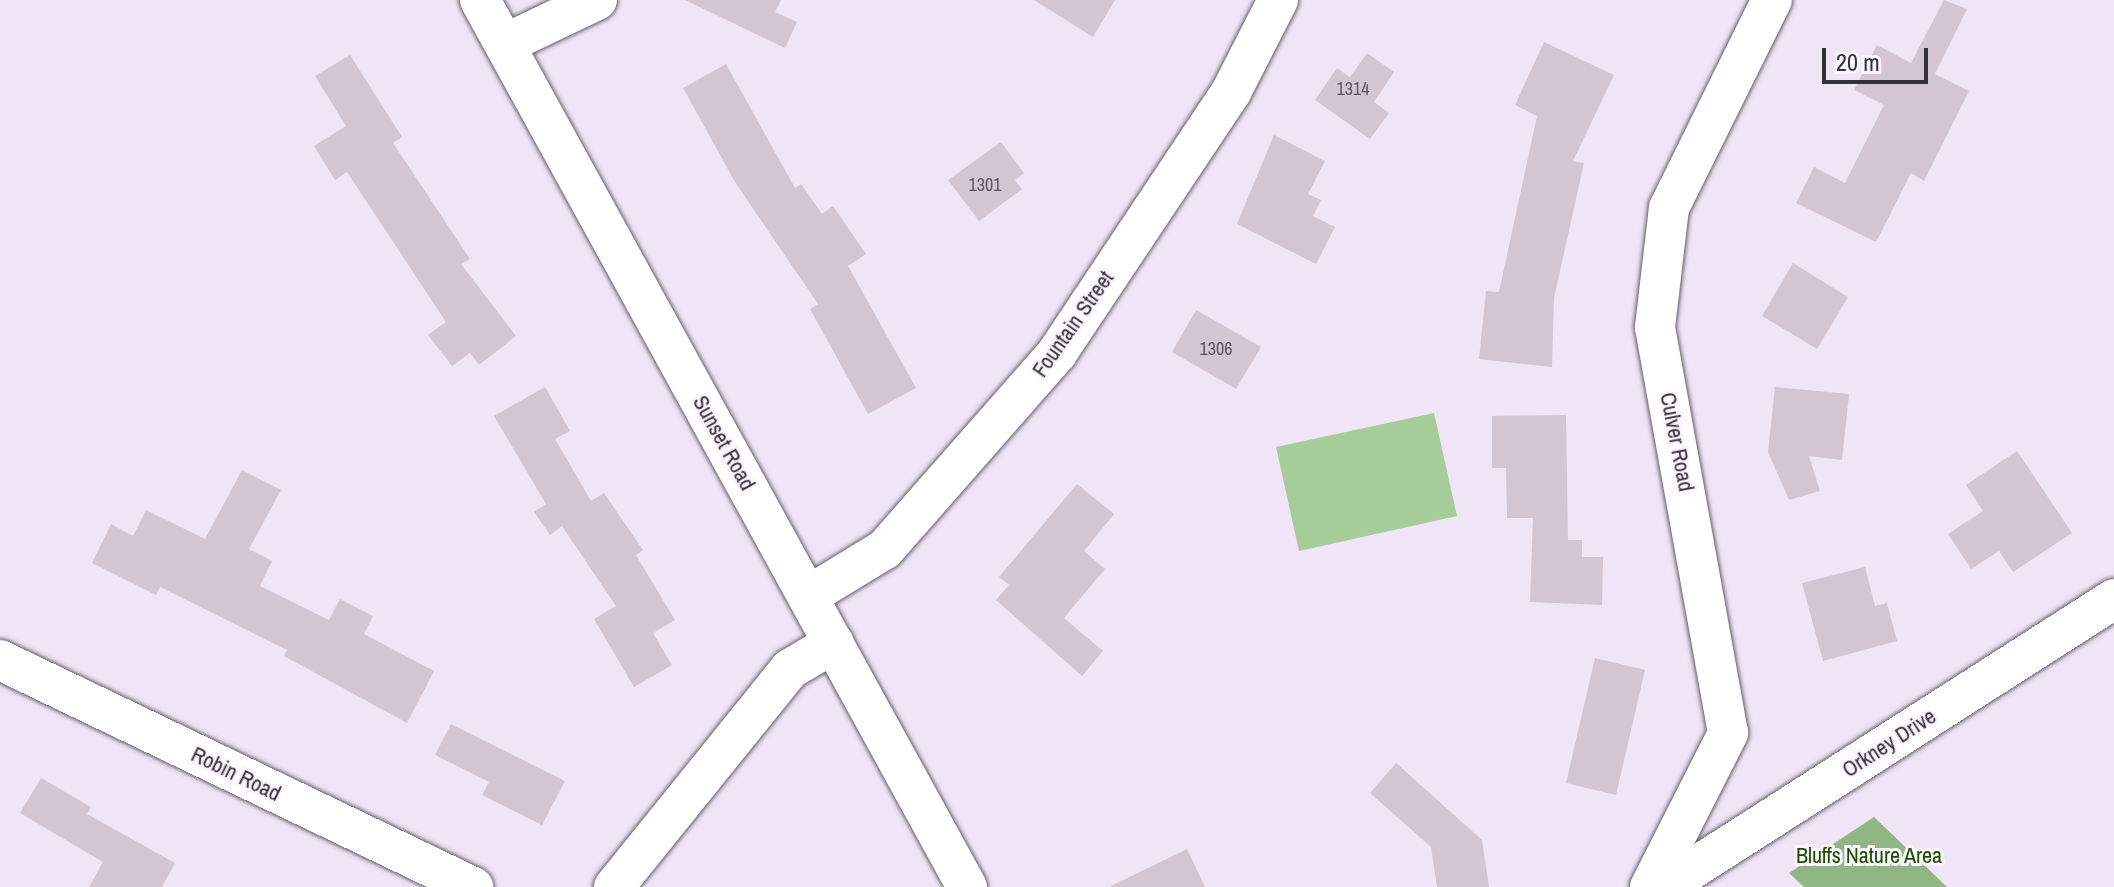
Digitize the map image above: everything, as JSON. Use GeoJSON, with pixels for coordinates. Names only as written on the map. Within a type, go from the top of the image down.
{"type":"FeatureCollection","features":[{"type":"Feature","properties":{"kind":"street","name":"Sunset Road"},"geometry":{"type":"LineString","coordinates":[[480,0],[967,887]]}},
{"type":"Feature","properties":{"kind":"street"},"geometry":{"type":"LineString","coordinates":[[505,44],[597,0]]}},
{"type":"Feature","properties":{"kind":"street","name":"Fountain Street"},"geometry":{"type":"LineString","coordinates":[[808,596],[885,549],[1057,353],[1231,92],[1278,0]]}},
{"type":"Feature","properties":{"kind":"street","name":"Culver Road"},"geometry":{"type":"LineString","coordinates":[[1650,887],[1728,733],[1655,327],[1669,208],[1772,0]]}},
{"type":"Feature","properties":{"kind":"street","name":"Orkney Drive"},"geometry":{"type":"LineString","coordinates":[[1664,887],[2114,599]]}},
{"type":"Feature","properties":{"kind":"street"},"geometry":{"type":"LineString","coordinates":[[614,887],[790,669],[834,643]]}},
{"type":"Feature","properties":{"kind":"street","name":"Robin Road"},"geometry":{"type":"LineString","coordinates":[[0,660],[473,887]]}},
{"type":"Feature","properties":{"kind":"green space"},"geometry":{"type":"Polygon","coordinates":[[[1434,413],[1457,516],[1299,551],[1276,447],[1434,413]]]}},
{"type":"Feature","properties":{"kind":"green space","name":"Bluffs Nature Area"},"geometry":{"type":"Polygon","coordinates":[[[1874,817],[1947,887],[1804,887],[1789,873],[1874,817]]]}},
{"type":"Feature","properties":{"kind":"building"},"geometry":{"type":"Polygon","coordinates":[[[685,0],[781,0],[775,12],[797,22],[785,48],[685,0]]]}},
{"type":"Feature","properties":{"kind":"building"},"geometry":{"type":"Polygon","coordinates":[[[1034,0],[1115,0],[1093,37],[1034,0]]]}},
{"type":"Feature","properties":{"kind":"building"},"geometry":{"type":"Polygon","coordinates":[[[1944,0],[1967,9],[1935,74],[1969,91],[1924,181],[1911,173],[1876,242],[1796,203],[1814,167],[1845,183],[1884,105],[1854,90],[1877,45],[1911,63],[1944,0]]]}},
{"type":"Feature","properties":{"kind":"building"},"geometry":{"type":"Polygon","coordinates":[[[1544,42],[1614,75],[1573,161],[1584,163],[1554,298],[1552,367],[1479,359],[1486,291],[1499,292],[1537,116],[1515,105],[1544,42]]]}},
{"type":"Feature","properties":{"kind":"building"},"geometry":{"type":"Polygon","coordinates":[[[1367,53],[1394,72],[1374,102],[1389,113],[1370,139],[1315,100],[1337,68],[1350,77],[1367,53]]]}},
{"type":"Feature","properties":{"kind":"building"},"geometry":{"type":"Polygon","coordinates":[[[350,55],[402,137],[393,143],[470,259],[461,264],[516,336],[479,365],[470,353],[452,366],[428,335],[446,322],[347,172],[335,180],[314,146],[346,126],[315,76],[350,55]]]}},
{"type":"Feature","properties":{"kind":"building"},"geometry":{"type":"Polygon","coordinates":[[[726,64],[795,188],[801,184],[822,214],[833,206],[866,254],[848,266],[916,388],[868,414],[810,309],[818,304],[735,182],[683,88],[726,64]]]}},
{"type":"Feature","properties":{"kind":"building"},"geometry":{"type":"Polygon","coordinates":[[[1274,135],[1325,161],[1308,194],[1321,200],[1313,216],[1335,227],[1316,264],[1237,224],[1274,135]]]}},
{"type":"Feature","properties":{"kind":"building"},"geometry":{"type":"Polygon","coordinates":[[[1001,142],[1024,173],[1015,180],[1022,189],[979,221],[948,180],[1001,142]]]}},
{"type":"Feature","properties":{"kind":"building"},"geometry":{"type":"Polygon","coordinates":[[[1793,263],[1848,297],[1817,349],[1762,316],[1793,263]]]}},
{"type":"Feature","properties":{"kind":"building"},"geometry":{"type":"Polygon","coordinates":[[[1196,310],[1261,347],[1236,389],[1172,352],[1196,310]]]}},
{"type":"Feature","properties":{"kind":"building"},"geometry":{"type":"Polygon","coordinates":[[[545,387],[570,431],[555,439],[591,501],[604,493],[643,550],[636,555],[675,620],[653,633],[672,665],[634,687],[594,619],[616,606],[562,526],[550,535],[534,512],[546,504],[494,416],[545,387]]]}},
{"type":"Feature","properties":{"kind":"building"},"geometry":{"type":"Polygon","coordinates":[[[1775,387],[1849,394],[1842,460],[1809,456],[1820,491],[1789,500],[1768,452],[1775,387]]]}},
{"type":"Feature","properties":{"kind":"building"},"geometry":{"type":"Polygon","coordinates":[[[1566,415],[1568,540],[1582,540],[1582,557],[1603,557],[1602,605],[1530,602],[1533,518],[1507,518],[1506,468],[1492,468],[1492,416],[1566,415]]]}},
{"type":"Feature","properties":{"kind":"building"},"geometry":{"type":"Polygon","coordinates":[[[2017,451],[2072,533],[2013,572],[1999,551],[1971,569],[1948,534],[1983,511],[1966,485],[2017,451]]]}},
{"type":"Feature","properties":{"kind":"building"},"geometry":{"type":"Polygon","coordinates":[[[242,470],[281,490],[249,549],[272,561],[260,586],[329,620],[340,599],[373,616],[364,634],[434,671],[407,723],[284,656],[287,650],[160,587],[156,595],[92,563],[111,524],[133,536],[146,510],[205,539],[242,470]]]}},
{"type":"Feature","properties":{"kind":"building"},"geometry":{"type":"Polygon","coordinates":[[[1077,484],[1114,514],[1084,551],[1105,569],[1064,618],[1103,651],[1082,676],[996,600],[1009,585],[999,577],[1077,484]]]}},
{"type":"Feature","properties":{"kind":"building"},"geometry":{"type":"Polygon","coordinates":[[[1865,567],[1875,606],[1887,603],[1897,641],[1823,661],[1802,583],[1865,567]]]}},
{"type":"Feature","properties":{"kind":"building"},"geometry":{"type":"Polygon","coordinates":[[[1595,658],[1645,670],[1616,795],[1566,783],[1595,658]]]}},
{"type":"Feature","properties":{"kind":"building"},"geometry":{"type":"Polygon","coordinates":[[[451,724],[565,781],[542,825],[482,795],[489,782],[435,755],[451,724]]]}},
{"type":"Feature","properties":{"kind":"building"},"geometry":{"type":"Polygon","coordinates":[[[1396,763],[1482,840],[1489,887],[1437,887],[1431,847],[1370,793],[1396,763]]]}},
{"type":"Feature","properties":{"kind":"building"},"geometry":{"type":"Polygon","coordinates":[[[41,778],[91,807],[87,814],[175,863],[162,887],[89,887],[103,862],[20,813],[41,778]]]}},
{"type":"Feature","properties":{"kind":"building"},"geometry":{"type":"Polygon","coordinates":[[[1187,849],[1205,887],[1109,887],[1187,849]]]}}]}
